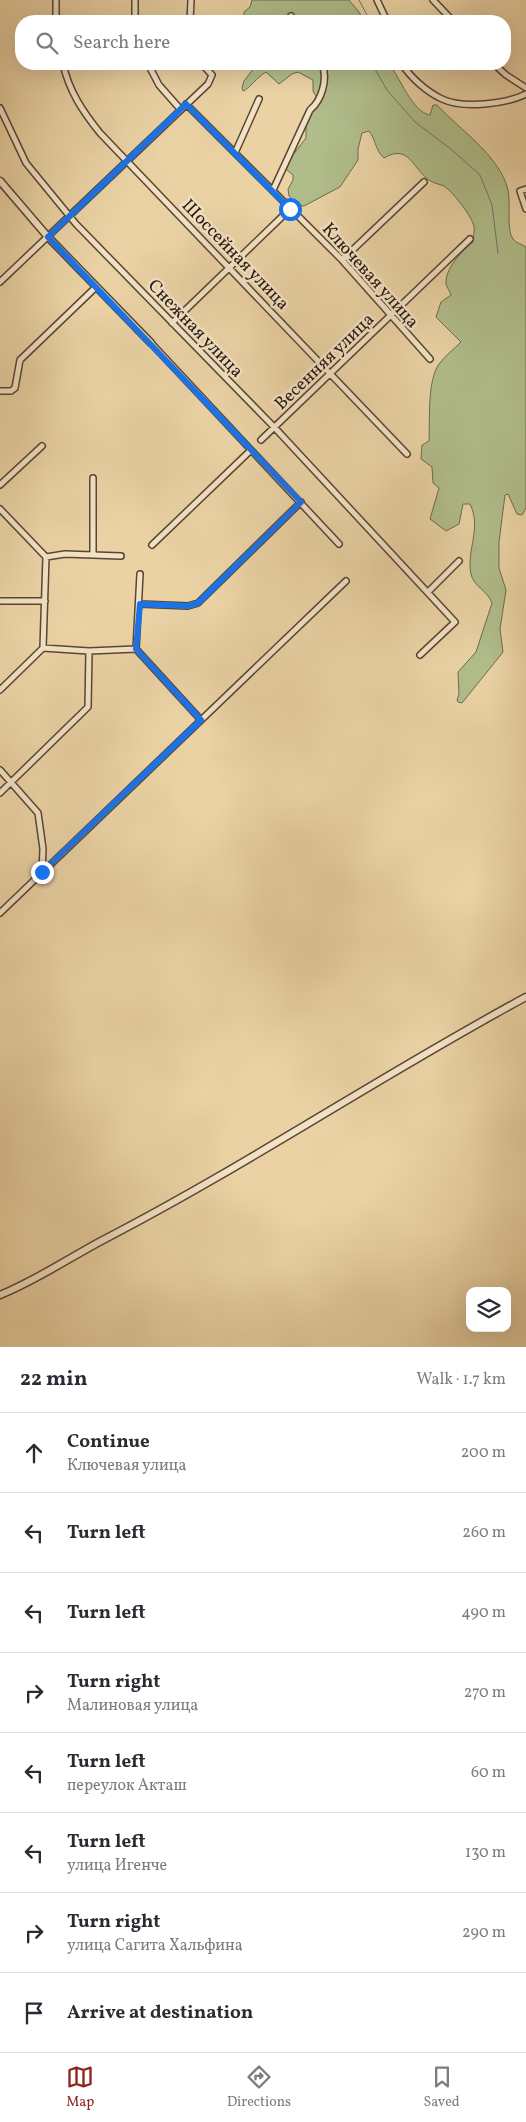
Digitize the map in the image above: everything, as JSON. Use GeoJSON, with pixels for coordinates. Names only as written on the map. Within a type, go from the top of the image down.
{"type":"FeatureCollection","features":[{"type":"Feature","properties":{"kind":"street"},"geometry":{"type":"LineString","coordinates":[[56,0],[56,15]]}},
{"type":"Feature","properties":{"kind":"street"},"geometry":{"type":"LineString","coordinates":[[135,0],[135,15]]}},
{"type":"Feature","properties":{"kind":"street"},"geometry":{"type":"LineString","coordinates":[[190,15],[191,0]]}},
{"type":"Feature","properties":{"kind":"street"},"geometry":{"type":"LineString","coordinates":[[377,0],[384,15]]}},
{"type":"Feature","properties":{"kind":"street"},"geometry":{"type":"LineString","coordinates":[[433,0],[447,15]]}},
{"type":"Feature","properties":{"kind":"street","name":"Шоссейная улица"},"geometry":{"type":"LineString","coordinates":[[64,70],[80,108],[100,133],[407,454]]}},
{"type":"Feature","properties":{"kind":"street"},"geometry":{"type":"LineString","coordinates":[[151,70],[159,85],[181,110]]}},
{"type":"Feature","properties":{"kind":"street"},"geometry":{"type":"LineString","coordinates":[[0,282],[208,84],[212,78],[208,70]]}},
{"type":"Feature","properties":{"kind":"street"},"geometry":{"type":"LineString","coordinates":[[273,190],[310,110],[318,103],[322,95],[323,70]]}},
{"type":"Feature","properties":{"kind":"street"},"geometry":{"type":"LineString","coordinates":[[407,70],[421,85],[443,100],[464,103],[503,102],[526,94]]}},
{"type":"Feature","properties":{"kind":"street"},"geometry":{"type":"LineString","coordinates":[[501,70],[526,88]]}},
{"type":"Feature","properties":{"kind":"street"},"geometry":{"type":"LineString","coordinates":[[235,153],[259,99]]}},
{"type":"Feature","properties":{"kind":"street","name":"Ключевая улица"},"geometry":{"type":"LineString","coordinates":[[188,102],[235,153],[342,260],[430,359]]}},
{"type":"Feature","properties":{"kind":"street","name":"Снежная улица"},"geometry":{"type":"LineString","coordinates":[[0,108],[26,163],[69,217],[274,428],[455,622],[420,655]]}},
{"type":"Feature","properties":{"kind":"street"},"geometry":{"type":"LineString","coordinates":[[0,181],[48,237],[151,343],[339,544]]}},
{"type":"Feature","properties":{"kind":"street"},"geometry":{"type":"LineString","coordinates":[[342,260],[424,182]]}},
{"type":"Feature","properties":{"kind":"street"},"geometry":{"type":"LineString","coordinates":[[526,189],[520,191],[526,209]]}},
{"type":"Feature","properties":{"kind":"street"},"geometry":{"type":"LineString","coordinates":[[172,323],[290,209]]}},
{"type":"Feature","properties":{"kind":"street","name":"Весенняя улица"},"geometry":{"type":"LineString","coordinates":[[261,440],[470,239]]}},
{"type":"Feature","properties":{"kind":"street"},"geometry":{"type":"LineString","coordinates":[[0,391],[11,391],[15,388],[20,360],[96,288]]}},
{"type":"Feature","properties":{"kind":"street"},"geometry":{"type":"LineString","coordinates":[[0,485],[42,446]]}},
{"type":"Feature","properties":{"kind":"street"},"geometry":{"type":"LineString","coordinates":[[152,545],[251,450]]}},
{"type":"Feature","properties":{"kind":"street"},"geometry":{"type":"LineString","coordinates":[[93,555],[94,478]]}},
{"type":"Feature","properties":{"kind":"street"},"geometry":{"type":"LineString","coordinates":[[140,604],[188,606],[198,603],[301,502]]}},
{"type":"Feature","properties":{"kind":"street"},"geometry":{"type":"LineString","coordinates":[[0,509],[46,557],[43,648],[0,690]]}},
{"type":"Feature","properties":{"kind":"street"},"geometry":{"type":"LineString","coordinates":[[46,557],[64,554],[121,556]]}},
{"type":"Feature","properties":{"kind":"street"},"geometry":{"type":"LineString","coordinates":[[428,592],[459,561]]}},
{"type":"Feature","properties":{"kind":"street"},"geometry":{"type":"LineString","coordinates":[[140,574],[140,604],[136,649],[201,720]]}},
{"type":"Feature","properties":{"kind":"street"},"geometry":{"type":"LineString","coordinates":[[0,913],[346,581]]}},
{"type":"Feature","properties":{"kind":"street"},"geometry":{"type":"LineString","coordinates":[[0,601],[45,601]]}},
{"type":"Feature","properties":{"kind":"street"},"geometry":{"type":"LineString","coordinates":[[43,648],[89,651],[136,649]]}},
{"type":"Feature","properties":{"kind":"street"},"geometry":{"type":"LineString","coordinates":[[0,793],[88,707],[89,651]]}},
{"type":"Feature","properties":{"kind":"street"},"geometry":{"type":"LineString","coordinates":[[0,770],[38,813],[43,849],[42,872]]}},
{"type":"Feature","properties":{"kind":"street"},"geometry":{"type":"LineString","coordinates":[[0,1295],[33,1280],[175,1201],[299,1130],[460,1033],[526,997]]}},
{"type":"Feature","properties":{"kind":"green space"},"geometry":{"type":"Polygon","coordinates":[[[252,0],[349,0],[361,15],[244,15],[244,12],[250,7],[252,0]]]}},
{"type":"Feature","properties":{"kind":"green space"},"geometry":{"type":"Polygon","coordinates":[[[252,70],[393,70],[418,108],[430,115],[433,105],[437,105],[488,154],[504,178],[508,190],[511,235],[516,242],[526,247],[526,508],[522,515],[517,514],[508,494],[505,495],[499,542],[499,568],[506,590],[500,629],[503,652],[462,703],[457,700],[459,694],[458,672],[476,652],[492,603],[472,578],[471,574],[470,556],[475,522],[470,504],[463,504],[459,524],[446,531],[430,519],[439,488],[433,483],[432,467],[421,459],[422,445],[429,441],[430,401],[435,371],[441,361],[461,342],[436,317],[441,302],[451,295],[446,284],[448,272],[459,255],[473,242],[474,226],[466,210],[452,193],[444,186],[429,180],[405,155],[392,154],[384,158],[369,131],[362,133],[358,149],[358,160],[340,187],[304,206],[298,205],[289,196],[288,189],[293,180],[293,175],[286,169],[289,160],[306,138],[306,126],[316,96],[313,91],[313,80],[298,72],[292,74],[279,84],[266,72],[243,91],[244,81],[252,70]]]}},
{"type":"Feature","properties":{"kind":"waterway"},"geometry":{"type":"LineString","coordinates":[[359,0],[367,15]]}},
{"type":"Feature","properties":{"kind":"waterway"},"geometry":{"type":"LineString","coordinates":[[375,70],[387,90],[415,122],[451,149],[480,175],[492,205],[498,253]]}},
{"type":"Feature","properties":{"kind":"route"},"geometry":{"type":"LineString","coordinates":[[42,872],[201,720],[136,649],[140,604],[188,606],[198,603],[301,502],[48,237],[186,104],[290,209]]}}]}
